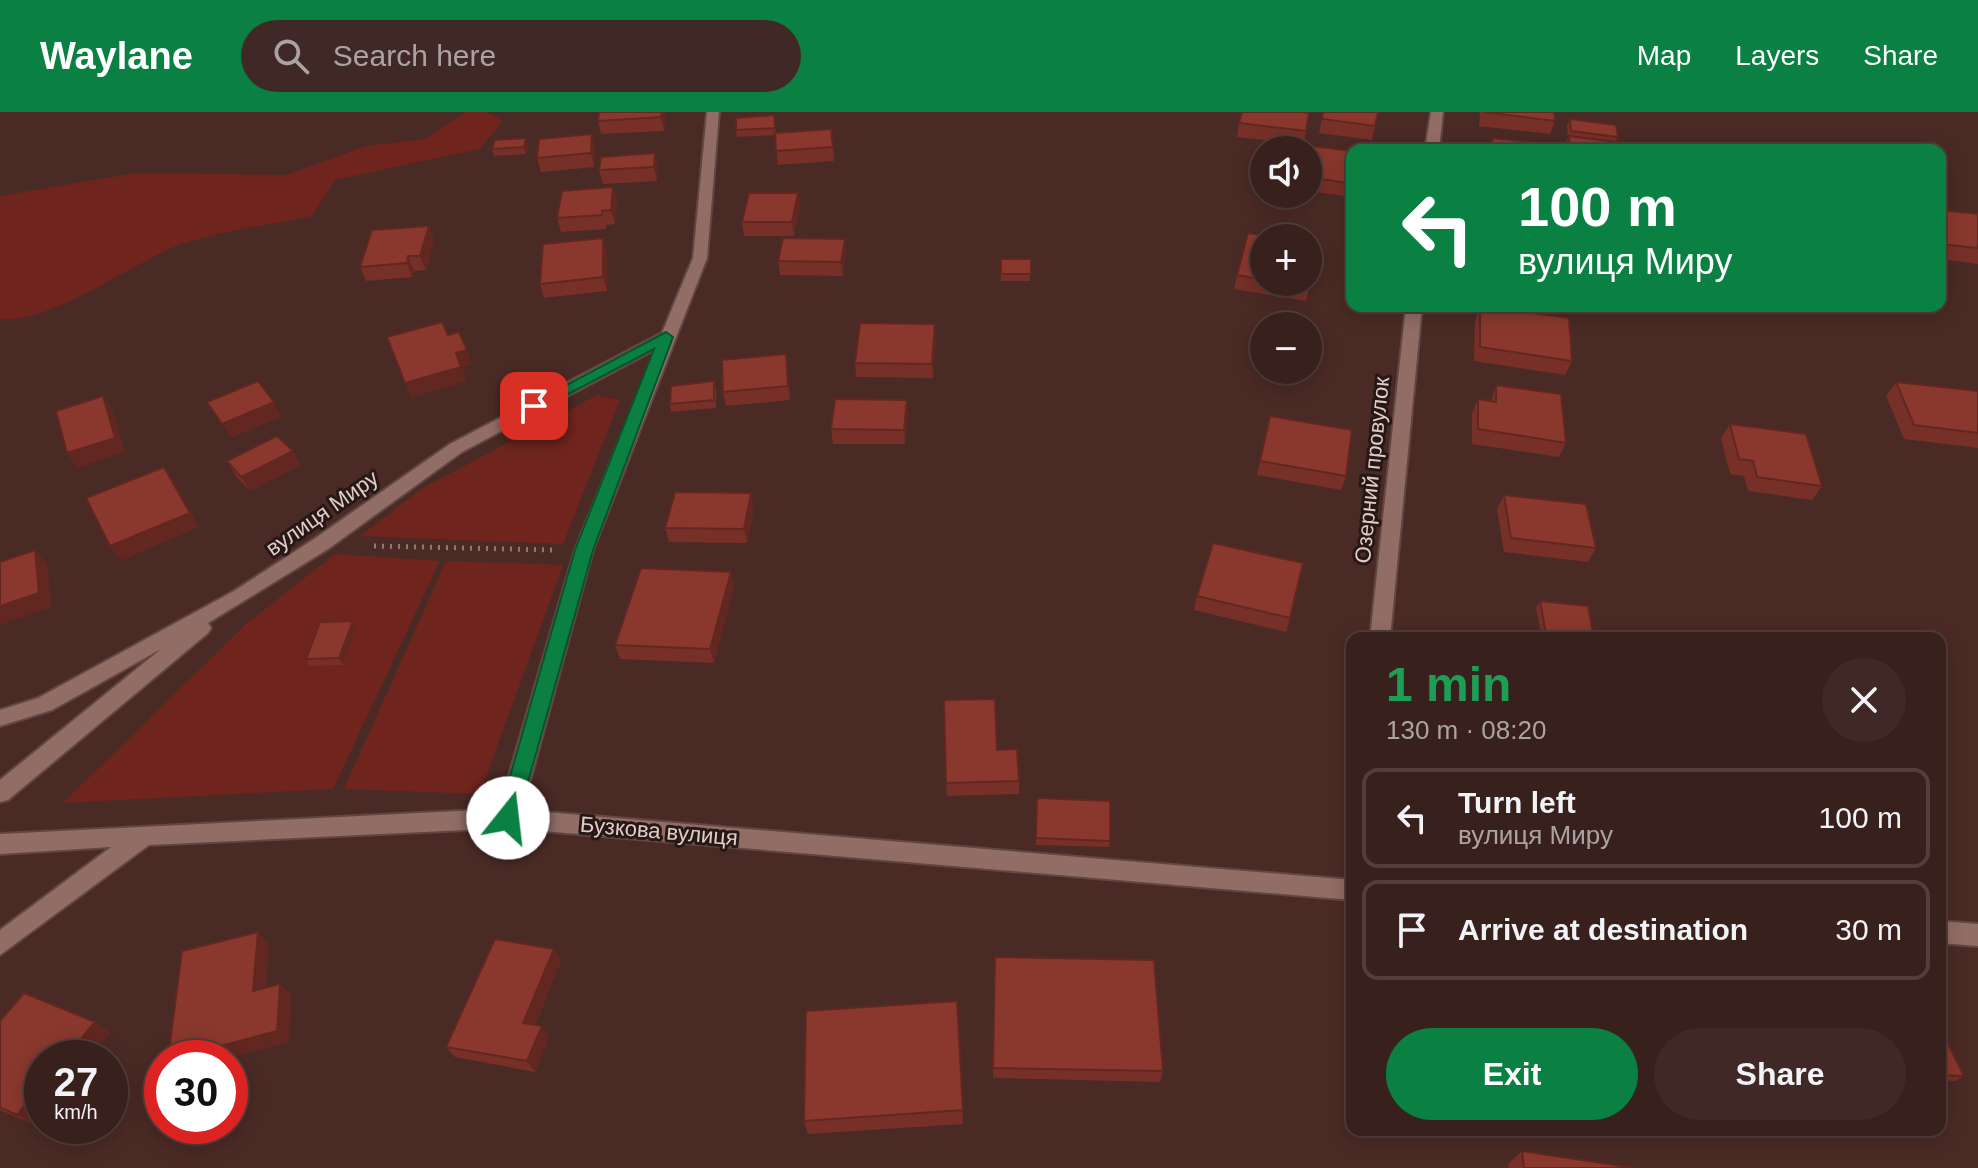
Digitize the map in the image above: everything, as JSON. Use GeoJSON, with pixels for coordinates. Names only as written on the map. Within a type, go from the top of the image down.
{"type":"FeatureCollection","features":[{"type":"Feature","properties":{"kind":"street"},"geometry":{"type":"LineString","coordinates":[[508,818],[584,550],[666,337],[700,258],[713,112]]}},
{"type":"Feature","properties":{"kind":"street"},"geometry":{"type":"LineString","coordinates":[[1433,144],[1437,112]]}},
{"type":"Feature","properties":{"kind":"street","name":"Озерний провулок"},"geometry":{"type":"LineString","coordinates":[[1381,632],[1413,312]]}},
{"type":"Feature","properties":{"kind":"street","name":"вулиця Миру"},"geometry":{"type":"LineString","coordinates":[[0,718],[45,704],[241,596],[321,544],[456,448],[666,337]]}},
{"type":"Feature","properties":{"kind":"street"},"geometry":{"type":"LineString","coordinates":[[0,793],[241,596]]}},
{"type":"Feature","properties":{"kind":"street","name":"Бузкова вулиця"},"geometry":{"type":"LineString","coordinates":[[0,844],[508,818],[1346,889]]}},
{"type":"Feature","properties":{"kind":"street"},"geometry":{"type":"LineString","coordinates":[[0,944],[144,835]]}},
{"type":"Feature","properties":{"kind":"street"},"geometry":{"type":"LineString","coordinates":[[1946,932],[1978,935]]}},
{"type":"Feature","properties":{"kind":"path"},"geometry":{"type":"LineString","coordinates":[[321,544],[584,550]]}},
{"type":"Feature","properties":{"kind":"shaded area"},"geometry":{"type":"Polygon","coordinates":[[[465,112],[487,112],[503,121],[479,149],[335,180],[312,216],[189,242],[64,304],[41,313],[0,319],[0,196],[136,173],[286,175],[366,146],[425,139],[465,112]]]}},
{"type":"Feature","properties":{"kind":"shaded area"},"geometry":{"type":"Polygon","coordinates":[[[597,395],[620,400],[563,544],[360,536],[423,488],[597,395]]]}},
{"type":"Feature","properties":{"kind":"shaded area"},"geometry":{"type":"Polygon","coordinates":[[[335,554],[440,561],[333,789],[63,803],[246,624],[335,554]]]}},
{"type":"Feature","properties":{"kind":"shaded area"},"geometry":{"type":"Polygon","coordinates":[[[446,561],[563,565],[480,794],[344,789],[446,561]]]}},
{"type":"Feature","properties":{"kind":"building"},"geometry":{"type":"Polygon","coordinates":[[[599,112],[662,112],[661,117],[598,121],[599,112]]]}},
{"type":"Feature","properties":{"kind":"building"},"geometry":{"type":"Polygon","coordinates":[[[1242,112],[1309,113],[1306,131],[1239,123],[1242,112]]]}},
{"type":"Feature","properties":{"kind":"building"},"geometry":{"type":"Polygon","coordinates":[[[1323,112],[1378,112],[1375,126],[1322,119],[1323,112]]]}},
{"type":"Feature","properties":{"kind":"building"},"geometry":{"type":"Polygon","coordinates":[[[1484,112],[1554,112],[1555,121],[1484,112]]]}},
{"type":"Feature","properties":{"kind":"building"},"geometry":{"type":"Polygon","coordinates":[[[774,115],[775,128],[736,130],[736,118],[774,115]]]}},
{"type":"Feature","properties":{"kind":"building"},"geometry":{"type":"Polygon","coordinates":[[[1570,119],[1616,125],[1618,137],[1571,131],[1570,119]]]}},
{"type":"Feature","properties":{"kind":"building"},"geometry":{"type":"Polygon","coordinates":[[[831,129],[833,147],[776,151],[775,133],[831,129]]]}},
{"type":"Feature","properties":{"kind":"building"},"geometry":{"type":"Polygon","coordinates":[[[592,134],[591,153],[537,158],[539,139],[592,134]]]}},
{"type":"Feature","properties":{"kind":"building"},"geometry":{"type":"Polygon","coordinates":[[[1569,136],[1616,144],[1570,144],[1569,136]]]}},
{"type":"Feature","properties":{"kind":"building"},"geometry":{"type":"Polygon","coordinates":[[[526,138],[524,147],[492,149],[495,140],[526,138]]]}},
{"type":"Feature","properties":{"kind":"building"},"geometry":{"type":"Polygon","coordinates":[[[1492,138],[1549,144],[1492,144],[1492,138]]]}},
{"type":"Feature","properties":{"kind":"building"},"geometry":{"type":"Polygon","coordinates":[[[1322,147],[1346,150],[1346,183],[1322,179],[1322,147]]]}},
{"type":"Feature","properties":{"kind":"building"},"geometry":{"type":"Polygon","coordinates":[[[655,153],[654,167],[599,170],[601,157],[655,153]]]}},
{"type":"Feature","properties":{"kind":"building"},"geometry":{"type":"Polygon","coordinates":[[[613,187],[611,210],[602,211],[602,215],[557,218],[562,191],[613,187]]]}},
{"type":"Feature","properties":{"kind":"building"},"geometry":{"type":"Polygon","coordinates":[[[749,193],[798,193],[792,222],[742,222],[749,193]]]}},
{"type":"Feature","properties":{"kind":"building"},"geometry":{"type":"Polygon","coordinates":[[[1946,211],[1978,214],[1978,248],[1946,245],[1946,211]]]}},
{"type":"Feature","properties":{"kind":"building"},"geometry":{"type":"Polygon","coordinates":[[[429,226],[420,256],[408,256],[407,263],[360,267],[372,230],[429,226]]]}},
{"type":"Feature","properties":{"kind":"building"},"geometry":{"type":"Polygon","coordinates":[[[1248,233],[1250,233],[1250,277],[1237,275],[1248,233]]]}},
{"type":"Feature","properties":{"kind":"building"},"geometry":{"type":"Polygon","coordinates":[[[603,238],[603,277],[540,284],[543,244],[603,238]]]}},
{"type":"Feature","properties":{"kind":"building"},"geometry":{"type":"Polygon","coordinates":[[[783,238],[845,239],[841,262],[778,261],[783,238]]]}},
{"type":"Feature","properties":{"kind":"building"},"geometry":{"type":"Polygon","coordinates":[[[1001,259],[1031,259],[1031,274],[1001,274],[1001,259]]]}},
{"type":"Feature","properties":{"kind":"building"},"geometry":{"type":"Polygon","coordinates":[[[1480,312],[1524,312],[1569,318],[1572,361],[1480,347],[1480,312]]]}},
{"type":"Feature","properties":{"kind":"building"},"geometry":{"type":"Polygon","coordinates":[[[442,322],[448,335],[459,332],[467,350],[456,353],[461,367],[405,383],[387,337],[442,322]]]}},
{"type":"Feature","properties":{"kind":"building"},"geometry":{"type":"Polygon","coordinates":[[[860,323],[935,324],[932,364],[855,363],[860,323]]]}},
{"type":"Feature","properties":{"kind":"building"},"geometry":{"type":"Polygon","coordinates":[[[786,354],[788,386],[723,392],[722,360],[786,354]]]}},
{"type":"Feature","properties":{"kind":"building"},"geometry":{"type":"Polygon","coordinates":[[[258,381],[274,402],[222,424],[207,402],[258,381]]]}},
{"type":"Feature","properties":{"kind":"building"},"geometry":{"type":"Polygon","coordinates":[[[714,381],[714,400],[670,404],[671,386],[714,381]]]}},
{"type":"Feature","properties":{"kind":"building"},"geometry":{"type":"Polygon","coordinates":[[[1896,382],[1978,391],[1978,433],[1914,425],[1896,382]]]}},
{"type":"Feature","properties":{"kind":"building"},"geometry":{"type":"Polygon","coordinates":[[[1496,385],[1561,394],[1566,443],[1478,429],[1478,399],[1496,402],[1496,385]]]}},
{"type":"Feature","properties":{"kind":"building"},"geometry":{"type":"Polygon","coordinates":[[[103,396],[115,438],[67,453],[56,411],[103,396]]]}},
{"type":"Feature","properties":{"kind":"building"},"geometry":{"type":"Polygon","coordinates":[[[835,399],[907,400],[904,430],[831,429],[835,399]]]}},
{"type":"Feature","properties":{"kind":"building"},"geometry":{"type":"Polygon","coordinates":[[[1270,416],[1352,430],[1346,476],[1260,461],[1270,416]]]}},
{"type":"Feature","properties":{"kind":"building"},"geometry":{"type":"Polygon","coordinates":[[[1730,424],[1806,434],[1822,486],[1757,477],[1753,461],[1739,459],[1730,424]]]}},
{"type":"Feature","properties":{"kind":"building"},"geometry":{"type":"Polygon","coordinates":[[[277,436],[293,451],[241,477],[227,461],[277,436]]]}},
{"type":"Feature","properties":{"kind":"building"},"geometry":{"type":"Polygon","coordinates":[[[164,467],[190,513],[110,546],[86,498],[164,467]]]}},
{"type":"Feature","properties":{"kind":"building"},"geometry":{"type":"Polygon","coordinates":[[[675,492],[751,493],[744,529],[665,528],[675,492]]]}},
{"type":"Feature","properties":{"kind":"building"},"geometry":{"type":"Polygon","coordinates":[[[1504,495],[1586,504],[1596,548],[1511,538],[1504,495]]]}},
{"type":"Feature","properties":{"kind":"building"},"geometry":{"type":"Polygon","coordinates":[[[1213,543],[1303,563],[1290,618],[1197,596],[1213,543]]]}},
{"type":"Feature","properties":{"kind":"building"},"geometry":{"type":"Polygon","coordinates":[[[35,550],[39,593],[0,606],[0,562],[35,550]]]}},
{"type":"Feature","properties":{"kind":"building"},"geometry":{"type":"Polygon","coordinates":[[[641,568],[731,572],[710,649],[615,645],[641,568]]]}},
{"type":"Feature","properties":{"kind":"building"},"geometry":{"type":"Polygon","coordinates":[[[1540,601],[1588,606],[1593,632],[1546,632],[1540,601]]]}},
{"type":"Feature","properties":{"kind":"building"},"geometry":{"type":"Polygon","coordinates":[[[353,621],[339,658],[306,659],[320,622],[353,621]]]}},
{"type":"Feature","properties":{"kind":"building"},"geometry":{"type":"Polygon","coordinates":[[[995,699],[997,750],[1017,749],[1019,781],[946,783],[944,700],[995,699]]]}},
{"type":"Feature","properties":{"kind":"building"},"geometry":{"type":"Polygon","coordinates":[[[1037,798],[1110,801],[1110,841],[1036,838],[1037,798]]]}},
{"type":"Feature","properties":{"kind":"building"},"geometry":{"type":"Polygon","coordinates":[[[258,932],[253,991],[280,984],[277,1031],[243,1040],[170,1040],[182,951],[258,932]]]}},
{"type":"Feature","properties":{"kind":"building"},"geometry":{"type":"Polygon","coordinates":[[[495,939],[554,949],[523,1023],[542,1026],[527,1061],[446,1047],[495,939]]]}},
{"type":"Feature","properties":{"kind":"building"},"geometry":{"type":"Polygon","coordinates":[[[995,957],[1154,960],[1163,1071],[993,1068],[995,957]]]}},
{"type":"Feature","properties":{"kind":"building"},"geometry":{"type":"Polygon","coordinates":[[[24,993],[95,1022],[80,1040],[24,1040],[24,1107],[17,1115],[0,1107],[0,1021],[24,993]]]}},
{"type":"Feature","properties":{"kind":"building"},"geometry":{"type":"Polygon","coordinates":[[[957,1001],[963,1110],[804,1121],[806,1011],[957,1001]]]}},
{"type":"Feature","properties":{"kind":"building"},"geometry":{"type":"Polygon","coordinates":[[[1946,1039],[1964,1076],[1946,1075],[1946,1039]]]}},
{"type":"Feature","properties":{"kind":"building"},"geometry":{"type":"Polygon","coordinates":[[[1522,1151],[1634,1168],[1524,1168],[1522,1151]]]}},
{"type":"Feature","properties":{"kind":"route"},"geometry":{"type":"LineString","coordinates":[[508,818],[584,550],[666,337],[534,406]]}}]}
